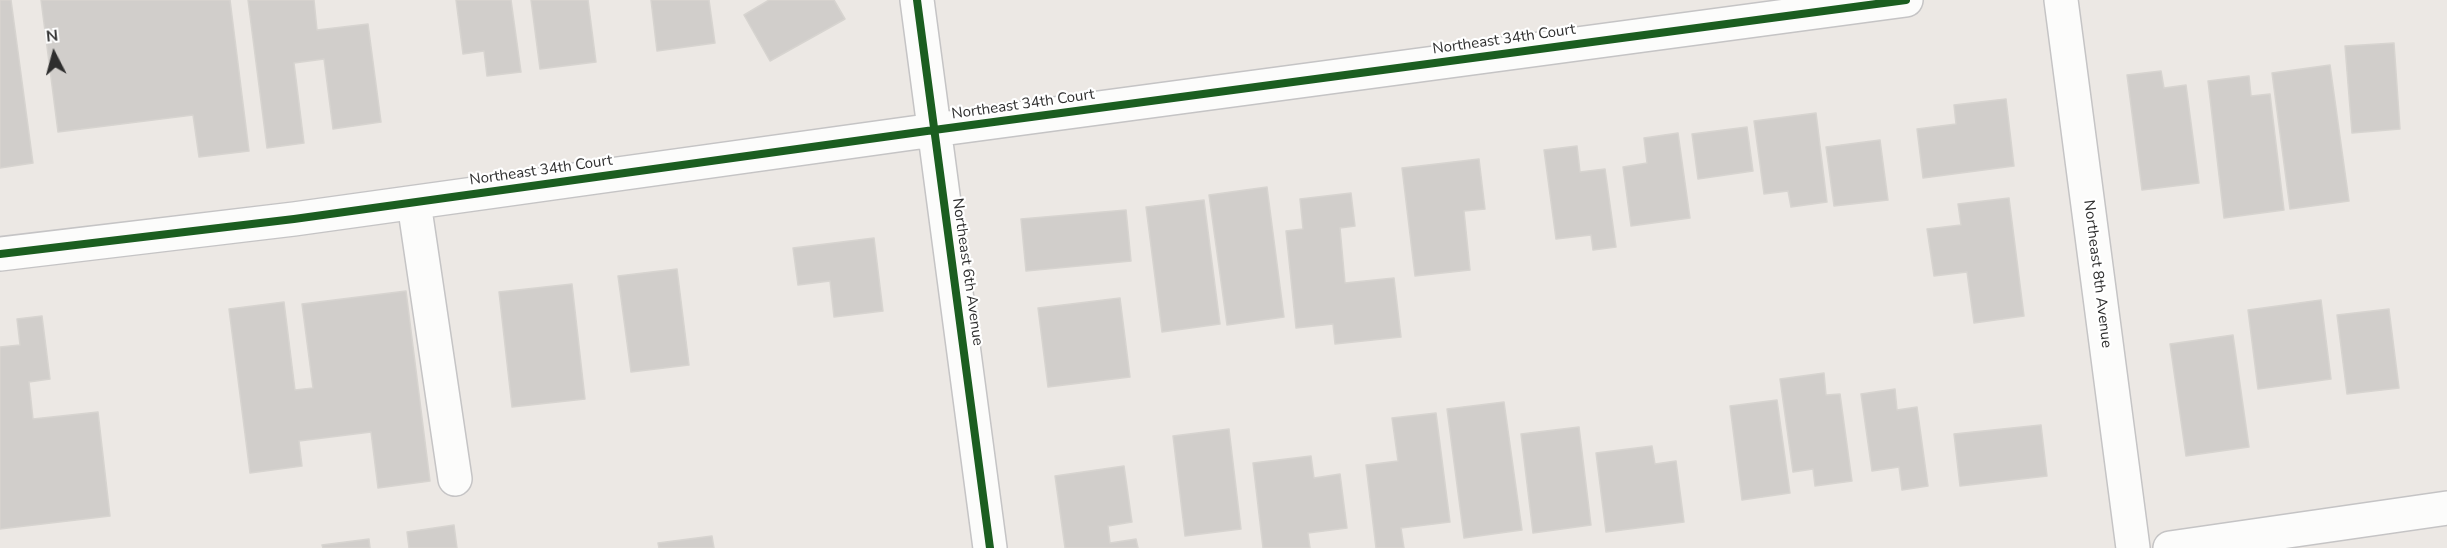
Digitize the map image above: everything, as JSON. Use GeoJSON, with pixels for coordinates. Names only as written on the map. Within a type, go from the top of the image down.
{"type":"FeatureCollection","features":[{"type":"Feature","properties":{"kind":"street","name":"Northeast 6th Avenue"},"geometry":{"type":"LineString","coordinates":[[917,0],[990,548]]}},
{"type":"Feature","properties":{"kind":"street","name":"Northeast 34th Court"},"geometry":{"type":"LineString","coordinates":[[0,254],[414,202],[1906,0]]}},
{"type":"Feature","properties":{"kind":"street","name":"Northeast 8th Avenue"},"geometry":{"type":"LineString","coordinates":[[2061,0],[2133,548]]}},
{"type":"Feature","properties":{"kind":"street"},"geometry":{"type":"LineString","coordinates":[[414,202],[454,479]]}},
{"type":"Feature","properties":{"kind":"street"},"geometry":{"type":"LineString","coordinates":[[2170,548],[2447,508]]}},
{"type":"Feature","properties":{"kind":"building"},"geometry":{"type":"Polygon","coordinates":[[[0,0],[11,0],[33,163],[0,168],[0,0]]]}},
{"type":"Feature","properties":{"kind":"building"},"geometry":{"type":"Polygon","coordinates":[[[41,0],[230,0],[249,151],[199,157],[193,115],[58,132],[41,0]]]}},
{"type":"Feature","properties":{"kind":"building"},"geometry":{"type":"Polygon","coordinates":[[[248,0],[314,0],[317,30],[368,24],[381,122],[333,129],[324,59],[294,63],[304,143],[267,148],[248,0]]]}},
{"type":"Feature","properties":{"kind":"building"},"geometry":{"type":"Polygon","coordinates":[[[456,0],[511,0],[521,72],[487,76],[484,51],[463,54],[456,0]]]}},
{"type":"Feature","properties":{"kind":"building"},"geometry":{"type":"Polygon","coordinates":[[[531,0],[588,0],[596,62],[540,69],[531,0]]]}},
{"type":"Feature","properties":{"kind":"building"},"geometry":{"type":"Polygon","coordinates":[[[651,0],[709,0],[715,43],[657,51],[651,0]]]}},
{"type":"Feature","properties":{"kind":"building"},"geometry":{"type":"Polygon","coordinates":[[[769,0],[834,0],[845,19],[770,61],[744,15],[769,0]]]}},
{"type":"Feature","properties":{"kind":"building"},"geometry":{"type":"Polygon","coordinates":[[[2394,43],[2400,129],[2352,133],[2345,46],[2394,43]]]}},
{"type":"Feature","properties":{"kind":"building"},"geometry":{"type":"Polygon","coordinates":[[[2330,65],[2349,201],[2290,209],[2272,73],[2330,65]]]}},
{"type":"Feature","properties":{"kind":"building"},"geometry":{"type":"Polygon","coordinates":[[[2161,71],[2164,88],[2186,85],[2199,183],[2142,190],[2127,75],[2161,71]]]}},
{"type":"Feature","properties":{"kind":"building"},"geometry":{"type":"Polygon","coordinates":[[[2249,76],[2251,96],[2270,94],[2284,210],[2224,218],[2208,81],[2249,76]]]}},
{"type":"Feature","properties":{"kind":"building"},"geometry":{"type":"Polygon","coordinates":[[[2006,99],[2014,166],[1923,178],[1917,129],[1956,124],[1954,105],[2006,99]]]}},
{"type":"Feature","properties":{"kind":"building"},"geometry":{"type":"Polygon","coordinates":[[[1816,113],[1827,202],[1791,207],[1788,191],[1764,194],[1754,121],[1816,113]]]}},
{"type":"Feature","properties":{"kind":"building"},"geometry":{"type":"Polygon","coordinates":[[[1747,127],[1753,171],[1698,179],[1692,134],[1747,127]]]}},
{"type":"Feature","properties":{"kind":"building"},"geometry":{"type":"Polygon","coordinates":[[[1678,133],[1690,218],[1631,226],[1623,167],[1647,163],[1644,138],[1678,133]]]}},
{"type":"Feature","properties":{"kind":"building"},"geometry":{"type":"Polygon","coordinates":[[[1880,140],[1888,200],[1834,206],[1826,147],[1880,140]]]}},
{"type":"Feature","properties":{"kind":"building"},"geometry":{"type":"Polygon","coordinates":[[[1577,146],[1580,172],[1605,169],[1616,247],[1593,250],[1591,235],[1556,239],[1544,150],[1577,146]]]}},
{"type":"Feature","properties":{"kind":"building"},"geometry":{"type":"Polygon","coordinates":[[[1479,159],[1485,209],[1464,211],[1470,270],[1415,276],[1402,168],[1479,159]]]}},
{"type":"Feature","properties":{"kind":"building"},"geometry":{"type":"Polygon","coordinates":[[[1267,187],[1284,317],[1227,325],[1209,195],[1267,187]]]}},
{"type":"Feature","properties":{"kind":"building"},"geometry":{"type":"Polygon","coordinates":[[[1351,193],[1355,226],[1340,228],[1345,283],[1394,278],[1401,337],[1335,344],[1333,324],[1296,328],[1286,231],[1303,229],[1300,199],[1351,193]]]}},
{"type":"Feature","properties":{"kind":"building"},"geometry":{"type":"Polygon","coordinates":[[[2009,198],[2024,316],[1974,323],[1967,272],[1934,276],[1927,229],[1961,225],[1958,204],[2009,198]]]}},
{"type":"Feature","properties":{"kind":"building"},"geometry":{"type":"Polygon","coordinates":[[[1204,200],[1220,324],[1162,332],[1146,207],[1204,200]]]}},
{"type":"Feature","properties":{"kind":"building"},"geometry":{"type":"Polygon","coordinates":[[[1126,210],[1131,261],[1026,271],[1021,219],[1126,210]]]}},
{"type":"Feature","properties":{"kind":"building"},"geometry":{"type":"Polygon","coordinates":[[[874,238],[883,311],[834,317],[830,281],[798,285],[793,248],[874,238]]]}},
{"type":"Feature","properties":{"kind":"building"},"geometry":{"type":"Polygon","coordinates":[[[677,269],[689,365],[631,372],[618,276],[677,269]]]}},
{"type":"Feature","properties":{"kind":"building"},"geometry":{"type":"Polygon","coordinates":[[[572,284],[585,399],[512,407],[499,292],[572,284]]]}},
{"type":"Feature","properties":{"kind":"building"},"geometry":{"type":"Polygon","coordinates":[[[406,291],[430,481],[378,488],[371,432],[299,441],[302,466],[250,473],[229,309],[284,302],[295,390],[313,388],[302,304],[406,291]]]}},
{"type":"Feature","properties":{"kind":"building"},"geometry":{"type":"Polygon","coordinates":[[[1120,298],[1130,377],[1048,387],[1038,308],[1120,298]]]}},
{"type":"Feature","properties":{"kind":"building"},"geometry":{"type":"Polygon","coordinates":[[[2321,300],[2331,379],[2258,389],[2248,310],[2321,300]]]}},
{"type":"Feature","properties":{"kind":"building"},"geometry":{"type":"Polygon","coordinates":[[[2389,309],[2399,388],[2347,394],[2337,315],[2389,309]]]}},
{"type":"Feature","properties":{"kind":"building"},"geometry":{"type":"Polygon","coordinates":[[[42,316],[50,379],[29,382],[33,419],[98,412],[110,516],[0,529],[0,347],[20,345],[17,319],[42,316]]]}},
{"type":"Feature","properties":{"kind":"building"},"geometry":{"type":"Polygon","coordinates":[[[2233,335],[2249,447],[2186,456],[2170,344],[2233,335]]]}},
{"type":"Feature","properties":{"kind":"building"},"geometry":{"type":"Polygon","coordinates":[[[1824,373],[1826,395],[1840,394],[1852,481],[1815,486],[1813,469],[1793,472],[1780,379],[1824,373]]]}},
{"type":"Feature","properties":{"kind":"building"},"geometry":{"type":"Polygon","coordinates":[[[1895,389],[1897,410],[1917,407],[1928,486],[1902,490],[1899,467],[1872,471],[1861,394],[1895,389]]]}},
{"type":"Feature","properties":{"kind":"building"},"geometry":{"type":"Polygon","coordinates":[[[1777,400],[1790,493],[1742,500],[1730,406],[1777,400]]]}},
{"type":"Feature","properties":{"kind":"building"},"geometry":{"type":"Polygon","coordinates":[[[1504,402],[1522,530],[1464,538],[1447,409],[1504,402]]]}},
{"type":"Feature","properties":{"kind":"building"},"geometry":{"type":"Polygon","coordinates":[[[1436,413],[1450,522],[1401,528],[1404,548],[1376,548],[1366,465],[1398,461],[1392,418],[1436,413]]]}},
{"type":"Feature","properties":{"kind":"building"},"geometry":{"type":"Polygon","coordinates":[[[2041,425],[2047,476],[1960,486],[1954,434],[2041,425]]]}},
{"type":"Feature","properties":{"kind":"building"},"geometry":{"type":"Polygon","coordinates":[[[1579,427],[1591,525],[1533,533],[1521,434],[1579,427]]]}},
{"type":"Feature","properties":{"kind":"building"},"geometry":{"type":"Polygon","coordinates":[[[1229,429],[1241,529],[1185,536],[1173,436],[1229,429]]]}},
{"type":"Feature","properties":{"kind":"building"},"geometry":{"type":"Polygon","coordinates":[[[1652,446],[1655,464],[1676,461],[1684,522],[1606,532],[1596,453],[1652,446]]]}},
{"type":"Feature","properties":{"kind":"building"},"geometry":{"type":"Polygon","coordinates":[[[1311,456],[1314,478],[1340,474],[1347,528],[1308,533],[1310,548],[1263,548],[1253,463],[1311,456]]]}},
{"type":"Feature","properties":{"kind":"building"},"geometry":{"type":"Polygon","coordinates":[[[1124,466],[1132,522],[1108,526],[1110,543],[1136,539],[1138,548],[1065,548],[1055,476],[1124,466]]]}},
{"type":"Feature","properties":{"kind":"building"},"geometry":{"type":"Polygon","coordinates":[[[454,525],[457,548],[409,548],[407,532],[454,525]]]}},
{"type":"Feature","properties":{"kind":"building"},"geometry":{"type":"Polygon","coordinates":[[[712,536],[714,548],[659,548],[658,543],[712,536]]]}},
{"type":"Feature","properties":{"kind":"building"},"geometry":{"type":"Polygon","coordinates":[[[369,539],[370,548],[323,548],[322,545],[369,539]]]}},
{"type":"Feature","properties":{"kind":"cycle path"},"geometry":{"type":"LineString","coordinates":[[917,0],[990,548]]}},
{"type":"Feature","properties":{"kind":"cycle path"},"geometry":{"type":"LineString","coordinates":[[0,254],[294,219],[934,130],[1906,0]]}}]}
